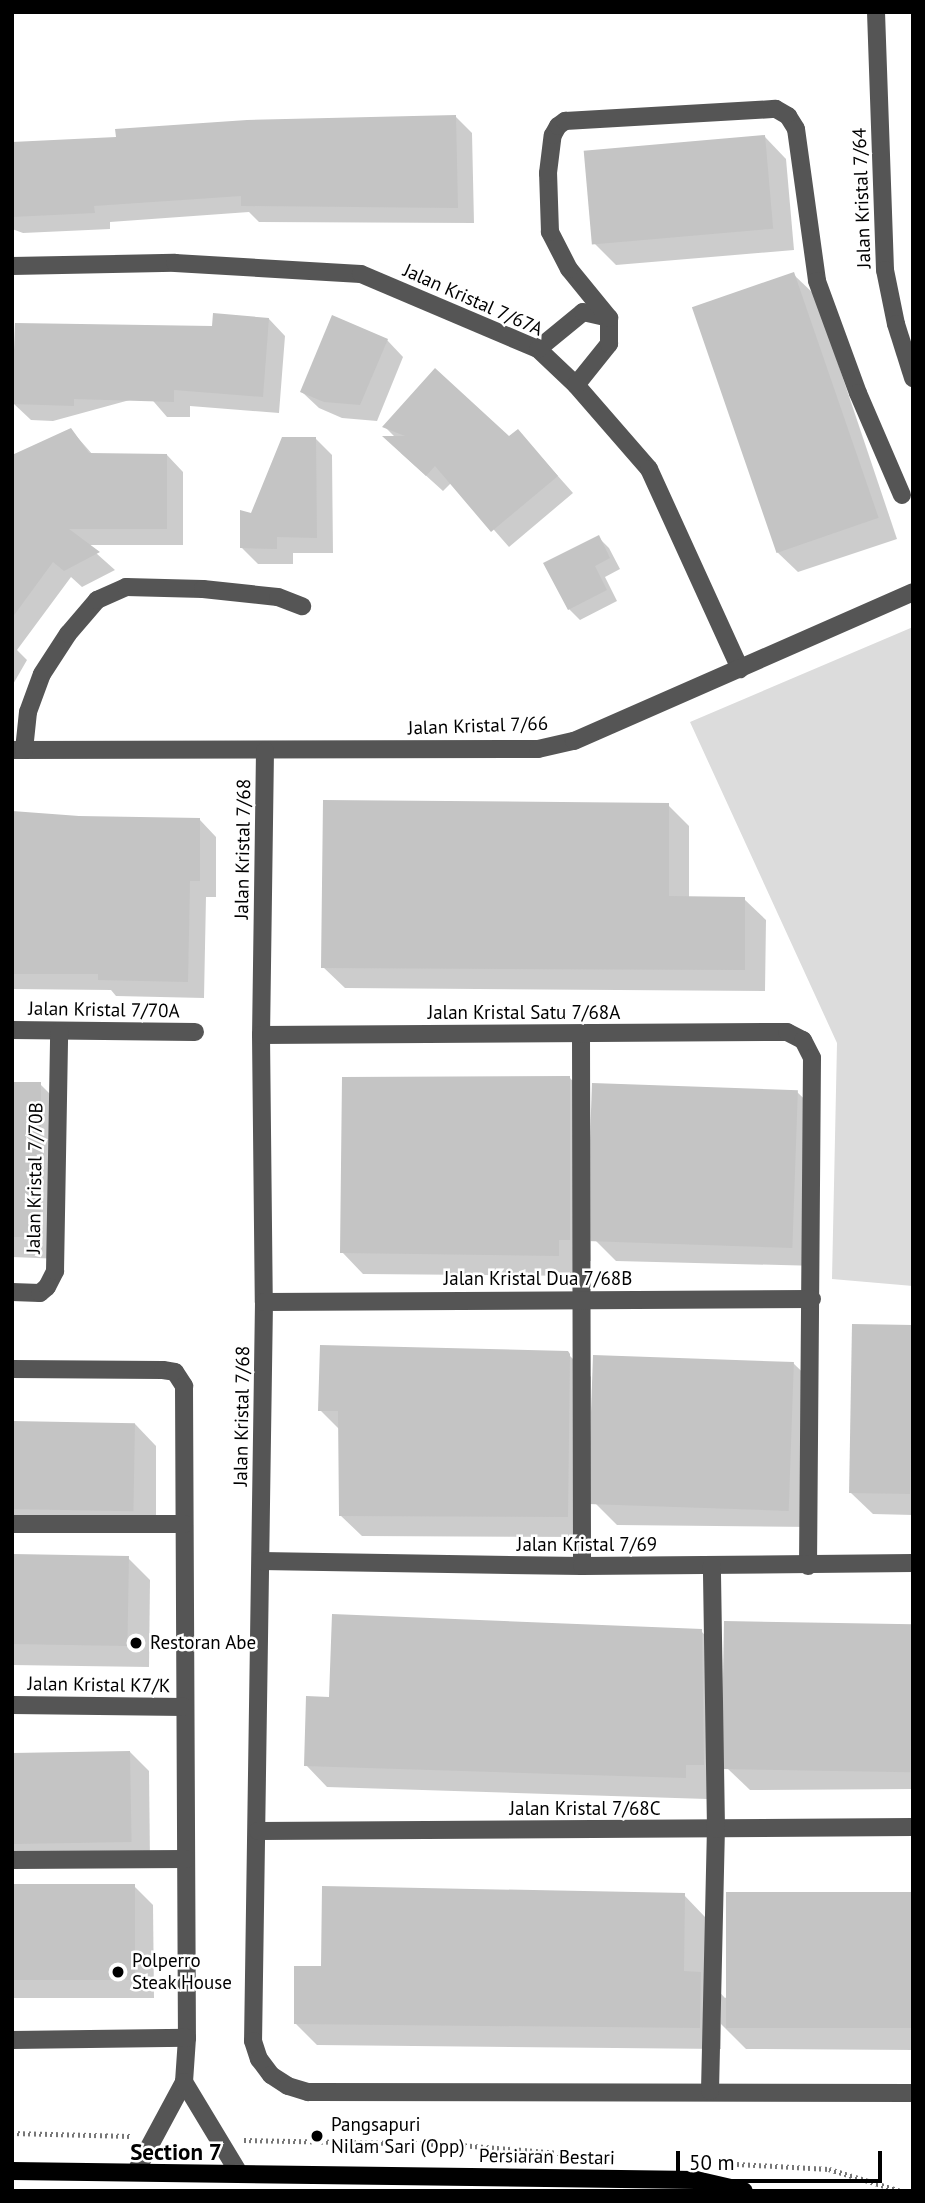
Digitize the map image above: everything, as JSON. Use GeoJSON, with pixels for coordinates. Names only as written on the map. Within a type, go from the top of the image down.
{"type":"FeatureCollection","features":[{"type":"Feature","properties":{"kind":"main road","name":"Persiaran Bestari"},"geometry":{"type":"LineString","coordinates":[[12,2171],[696,2180],[744,2191]]}},
{"type":"Feature","properties":{"kind":"street","name":"Jalan Kristal 7/64"},"geometry":{"type":"LineString","coordinates":[[877,12],[886,270],[904,324],[913,378]]}},
{"type":"Feature","properties":{"kind":"street"},"geometry":{"type":"LineString","coordinates":[[576,385],[609,344],[609,318],[569,269],[550,232],[548,173],[558,126],[565,121],[776,109],[788,116],[796,129],[817,281],[858,393],[902,495]]}},
{"type":"Feature","properties":{"kind":"street","name":"Jalan Kristal 7/67A"},"geometry":{"type":"LineString","coordinates":[[12,266],[175,263],[361,274],[538,349],[576,385],[649,469],[740,669]]}},
{"type":"Feature","properties":{"kind":"street"},"geometry":{"type":"LineString","coordinates":[[538,349],[583,312],[609,318]]}},
{"type":"Feature","properties":{"kind":"street"},"geometry":{"type":"LineString","coordinates":[[18,750],[42,674],[68,634],[97,600],[126,587],[177,588],[253,593],[278,597],[302,606]]}},
{"type":"Feature","properties":{"kind":"street","name":"Jalan Kristal 7/66"},"geometry":{"type":"LineString","coordinates":[[18,750],[538,749],[574,741],[913,592]]}},
{"type":"Feature","properties":{"kind":"street","name":"Jalan Kristal 7/68"},"geometry":{"type":"LineString","coordinates":[[265,751],[261,1035],[264,1302],[253,2041],[259,2059],[271,2075],[288,2087],[308,2092],[710,2091]]}},
{"type":"Feature","properties":{"kind":"street","name":"Jalan Kristal 7/70A"},"geometry":{"type":"LineString","coordinates":[[12,1030],[195,1032]]}},
{"type":"Feature","properties":{"kind":"street","name":"Jalan Kristal 7/70B"},"geometry":{"type":"LineString","coordinates":[[12,1293],[40,1293],[47,1287],[55,1271],[59,1031]]}},
{"type":"Feature","properties":{"kind":"street","name":"Jalan Kristal Satu 7/68A"},"geometry":{"type":"LineString","coordinates":[[261,1035],[787,1032],[803,1040],[812,1058],[812,1299]]}},
{"type":"Feature","properties":{"kind":"street"},"geometry":{"type":"LineString","coordinates":[[581,1034],[582,1566]]}},
{"type":"Feature","properties":{"kind":"street"},"geometry":{"type":"LineString","coordinates":[[808,1566],[812,1299]]}},
{"type":"Feature","properties":{"kind":"street","name":"Jalan Kristal Dua 7/68B"},"geometry":{"type":"LineString","coordinates":[[264,1302],[812,1299]]}},
{"type":"Feature","properties":{"kind":"street"},"geometry":{"type":"LineString","coordinates":[[12,1369],[175,1372],[184,1386],[187,2038],[184,2082],[136,2171]]}},
{"type":"Feature","properties":{"kind":"street"},"geometry":{"type":"LineString","coordinates":[[12,1524],[184,1524]]}},
{"type":"Feature","properties":{"kind":"street","name":"Jalan Kristal 7/69"},"geometry":{"type":"LineString","coordinates":[[261,1561],[582,1566],[913,1563]]}},
{"type":"Feature","properties":{"kind":"street"},"geometry":{"type":"LineString","coordinates":[[712,1566],[716,1829],[710,2091],[913,2093]]}},
{"type":"Feature","properties":{"kind":"street","name":"Jalan Kristal K7/K"},"geometry":{"type":"LineString","coordinates":[[12,1705],[185,1707]]}},
{"type":"Feature","properties":{"kind":"street","name":"Jalan Kristal 7/68C"},"geometry":{"type":"LineString","coordinates":[[258,1831],[913,1827]]}},
{"type":"Feature","properties":{"kind":"street"},"geometry":{"type":"LineString","coordinates":[[12,1860],[186,1859]]}},
{"type":"Feature","properties":{"kind":"street"},"geometry":{"type":"LineString","coordinates":[[12,2040],[187,2038]]}},
{"type":"Feature","properties":{"kind":"street"},"geometry":{"type":"LineString","coordinates":[[184,2082],[239,2173]]}},
{"type":"Feature","properties":{"kind":"path"},"geometry":{"type":"LineString","coordinates":[[12,2133],[155,2137]]}},
{"type":"Feature","properties":{"kind":"path"},"geometry":{"type":"LineString","coordinates":[[218,2139],[448,2144],[568,2154]]}},
{"type":"Feature","properties":{"kind":"path"},"geometry":{"type":"LineString","coordinates":[[732,2164],[829,2169],[901,2191]]}},
{"type":"Feature","properties":{"kind":"shaded area"},"geometry":{"type":"Polygon","coordinates":[[[913,627],[913,1286],[832,1279],[837,1043],[690,722],[913,627]]]}},
{"type":"Feature","properties":{"kind":"building"},"geometry":{"type":"Polygon","coordinates":[[[456,115],[458,208],[241,206],[241,196],[94,206],[95,213],[12,217],[12,142],[116,137],[115,129],[247,120],[456,115]]]}},
{"type":"Feature","properties":{"kind":"building"},"geometry":{"type":"Polygon","coordinates":[[[765,135],[773,229],[592,245],[584,151],[765,135]]]}},
{"type":"Feature","properties":{"kind":"building"},"geometry":{"type":"Polygon","coordinates":[[[794,272],[879,518],[777,553],[692,307],[794,272]]]}},
{"type":"Feature","properties":{"kind":"building"},"geometry":{"type":"Polygon","coordinates":[[[213,313],[269,318],[263,397],[174,390],[174,402],[74,399],[74,406],[12,404],[15,323],[212,326],[213,313]]]}},
{"type":"Feature","properties":{"kind":"building"},"geometry":{"type":"Polygon","coordinates":[[[332,315],[388,339],[360,405],[324,402],[300,392],[332,315]]]}},
{"type":"Feature","properties":{"kind":"building"},"geometry":{"type":"Polygon","coordinates":[[[435,368],[509,436],[518,429],[558,476],[491,532],[435,466],[426,476],[382,436],[405,436],[382,427],[435,368]]]}},
{"type":"Feature","properties":{"kind":"building"},"geometry":{"type":"Polygon","coordinates":[[[71,428],[89,453],[167,454],[167,529],[69,529],[100,552],[64,571],[53,562],[12,618],[12,455],[71,428]]]}},
{"type":"Feature","properties":{"kind":"building"},"geometry":{"type":"Polygon","coordinates":[[[282,437],[316,437],[317,538],[277,537],[277,549],[240,548],[240,510],[251,513],[282,437]]]}},
{"type":"Feature","properties":{"kind":"building"},"geometry":{"type":"Polygon","coordinates":[[[599,535],[610,558],[595,566],[607,590],[568,610],[543,563],[599,535]]]}},
{"type":"Feature","properties":{"kind":"building"},"geometry":{"type":"Polygon","coordinates":[[[323,800],[669,803],[669,896],[745,897],[745,970],[321,968],[323,800]]]}},
{"type":"Feature","properties":{"kind":"building"},"geometry":{"type":"Polygon","coordinates":[[[12,811],[79,816],[200,818],[200,881],[190,881],[188,982],[98,980],[98,974],[12,974],[12,811]]]}},
{"type":"Feature","properties":{"kind":"building"},"geometry":{"type":"Polygon","coordinates":[[[570,1076],[570,1240],[559,1240],[559,1256],[340,1253],[342,1077],[570,1076]]]}},
{"type":"Feature","properties":{"kind":"building"},"geometry":{"type":"Polygon","coordinates":[[[12,1082],[41,1082],[41,1237],[12,1237],[12,1082]]]}},
{"type":"Feature","properties":{"kind":"building"},"geometry":{"type":"Polygon","coordinates":[[[592,1083],[798,1090],[792,1248],[586,1241],[592,1083]]]}},
{"type":"Feature","properties":{"kind":"building"},"geometry":{"type":"Polygon","coordinates":[[[852,1324],[913,1325],[910,1494],[849,1493],[852,1324]]]}},
{"type":"Feature","properties":{"kind":"building"},"geometry":{"type":"Polygon","coordinates":[[[320,1345],[568,1351],[568,1517],[339,1516],[338,1411],[318,1411],[320,1345]]]}},
{"type":"Feature","properties":{"kind":"building"},"geometry":{"type":"Polygon","coordinates":[[[593,1355],[794,1362],[789,1511],[588,1504],[593,1355]]]}},
{"type":"Feature","properties":{"kind":"building"},"geometry":{"type":"Polygon","coordinates":[[[12,1421],[135,1423],[133,1511],[12,1509],[12,1421]]]}},
{"type":"Feature","properties":{"kind":"building"},"geometry":{"type":"Polygon","coordinates":[[[12,1554],[129,1556],[127,1646],[12,1644],[12,1554]]]}},
{"type":"Feature","properties":{"kind":"building"},"geometry":{"type":"Polygon","coordinates":[[[332,1614],[702,1629],[704,1765],[686,1765],[686,1778],[304,1766],[306,1696],[329,1697],[332,1614]]]}},
{"type":"Feature","properties":{"kind":"building"},"geometry":{"type":"Polygon","coordinates":[[[724,1621],[913,1624],[910,1772],[721,1769],[724,1621]]]}},
{"type":"Feature","properties":{"kind":"building"},"geometry":{"type":"Polygon","coordinates":[[[130,1751],[132,1842],[14,1844],[12,1753],[130,1751]]]}},
{"type":"Feature","properties":{"kind":"building"},"geometry":{"type":"Polygon","coordinates":[[[12,1884],[135,1884],[135,1980],[12,1980],[12,1884]]]}},
{"type":"Feature","properties":{"kind":"building"},"geometry":{"type":"Polygon","coordinates":[[[322,1886],[685,1893],[684,1971],[701,1972],[700,2028],[294,2024],[294,1966],[321,1966],[322,1886]]]}},
{"type":"Feature","properties":{"kind":"building"},"geometry":{"type":"Polygon","coordinates":[[[726,1892],[913,1892],[913,2028],[726,2028],[726,1892]]]}},
{"type":"Feature","properties":{"kind":"place","name":"Restoran Abe"},"geometry":{"type":"Point","coordinates":[136,1643]}},
{"type":"Feature","properties":{"kind":"place","name":"Polperro Steak House"},"geometry":{"type":"Point","coordinates":[118,1972]}},
{"type":"Feature","properties":{"kind":"place","name":"Pangsapuri Nilam Sari (Opp)"},"geometry":{"type":"Point","coordinates":[317,2136]}},
{"type":"Feature","properties":{"kind":"district","name":"Section 7"},"geometry":{"type":"Point","coordinates":[176,2152]}}]}
